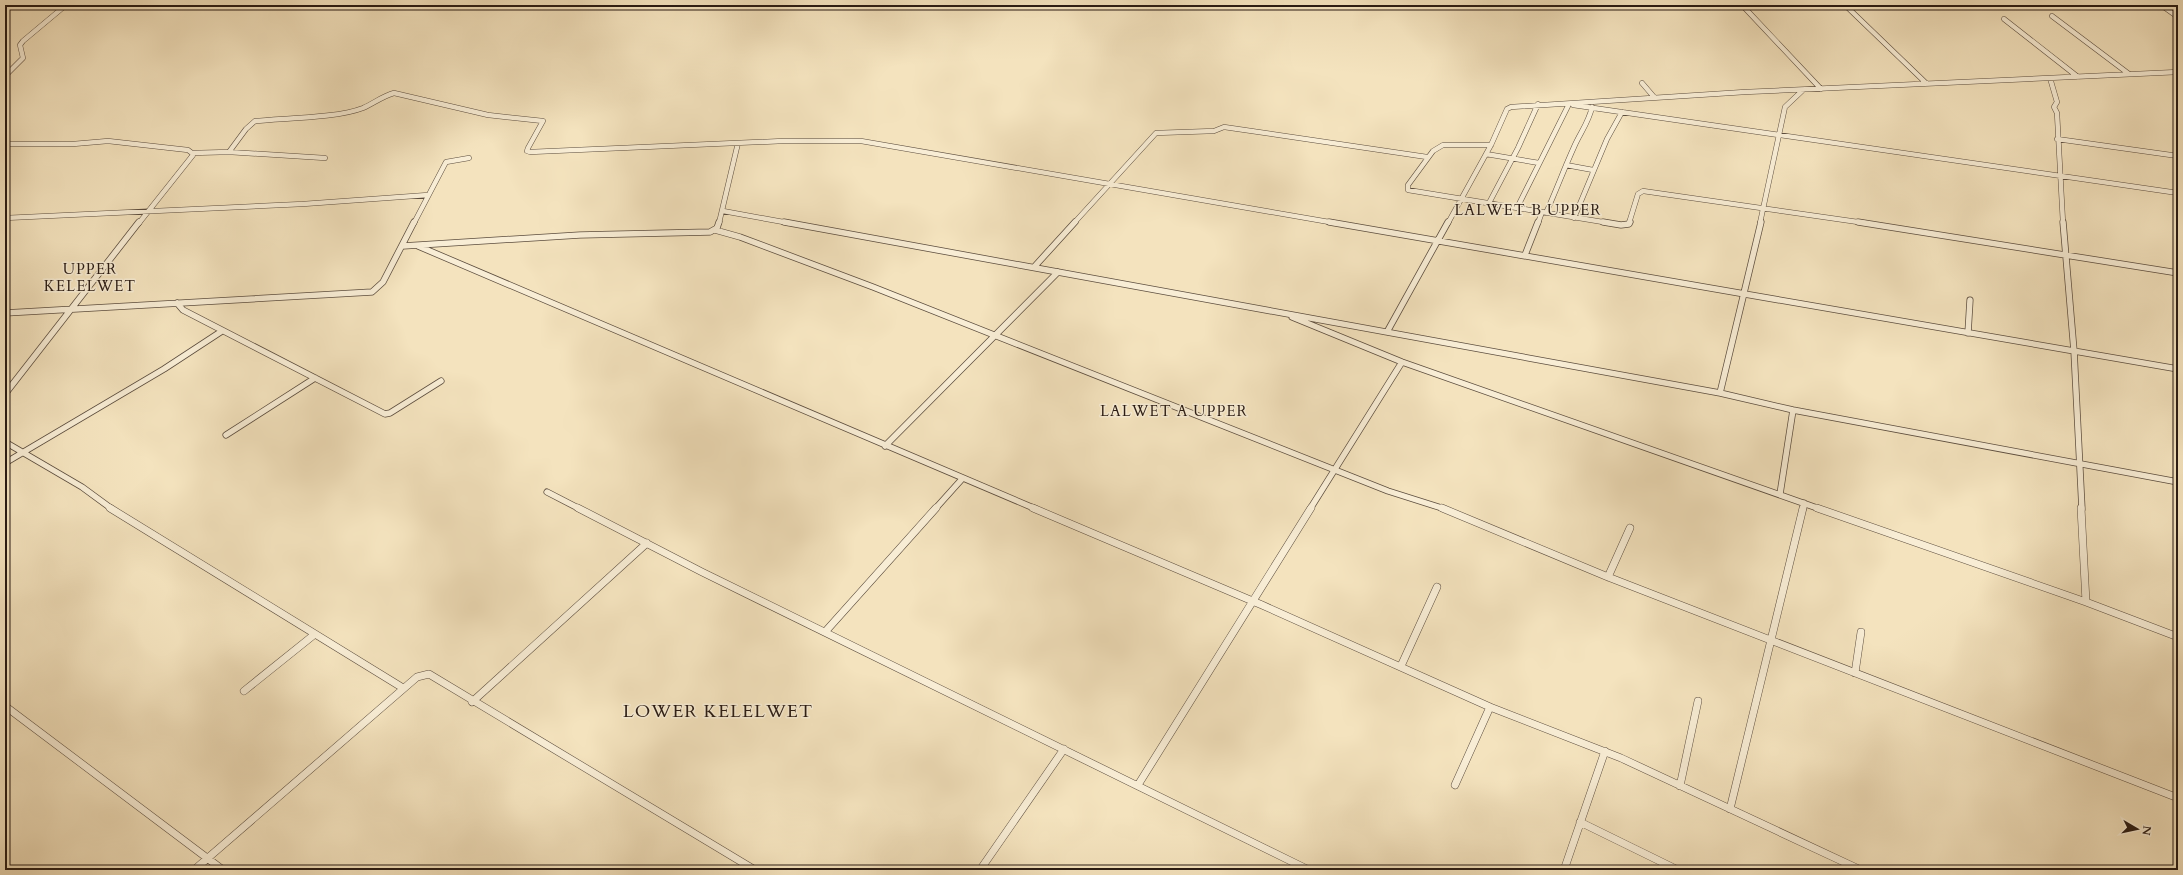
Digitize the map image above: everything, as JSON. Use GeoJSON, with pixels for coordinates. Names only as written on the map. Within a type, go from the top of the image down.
{"type":"FeatureCollection","features":[{"type":"Feature","properties":{"kind":"street"},"geometry":{"type":"LineString","coordinates":[[5,76],[23,58],[20,45],[23,41],[66,5]]}},
{"type":"Feature","properties":{"kind":"street"},"geometry":{"type":"LineString","coordinates":[[1742,5],[1821,89]]}},
{"type":"Feature","properties":{"kind":"street"},"geometry":{"type":"LineString","coordinates":[[1845,5],[1927,84]]}},
{"type":"Feature","properties":{"kind":"street"},"geometry":{"type":"LineString","coordinates":[[2161,5],[2178,16]]}},
{"type":"Feature","properties":{"kind":"street"},"geometry":{"type":"LineString","coordinates":[[2052,16],[2129,74]]}},
{"type":"Feature","properties":{"kind":"street"},"geometry":{"type":"LineString","coordinates":[[2004,19],[2078,77]]}},
{"type":"Feature","properties":{"kind":"street"},"geometry":{"type":"LineString","coordinates":[[1387,332],[1459,199],[1486,154],[1507,109],[1514,106],[1821,89],[2178,72]]}},
{"type":"Feature","properties":{"kind":"street"},"geometry":{"type":"LineString","coordinates":[[2050,78],[2058,102],[2054,107],[2057,113],[2059,176],[2074,351],[2078,464],[2086,602]]}},
{"type":"Feature","properties":{"kind":"street"},"geometry":{"type":"LineString","coordinates":[[1642,83],[1654,98]]}},
{"type":"Feature","properties":{"kind":"street"},"geometry":{"type":"LineString","coordinates":[[1720,393],[1786,108],[1803,90]]}},
{"type":"Feature","properties":{"kind":"street"},"geometry":{"type":"LineString","coordinates":[[229,152],[246,129],[255,121],[342,113],[363,108],[384,96],[394,94],[422,98],[482,114],[543,121],[528,148],[527,151],[530,152],[799,140],[861,141],[1109,185],[2178,368]]}},
{"type":"Feature","properties":{"kind":"street"},"geometry":{"type":"LineString","coordinates":[[1566,103],[2178,193]]}},
{"type":"Feature","properties":{"kind":"street"},"geometry":{"type":"LineString","coordinates":[[1517,208],[1566,103]]}},
{"type":"Feature","properties":{"kind":"street"},"geometry":{"type":"LineString","coordinates":[[1489,203],[1538,104]]}},
{"type":"Feature","properties":{"kind":"street"},"geometry":{"type":"LineString","coordinates":[[1525,256],[1544,212],[1562,180],[1566,165],[1574,146],[1590,117],[1592,108]]}},
{"type":"Feature","properties":{"kind":"street"},"geometry":{"type":"LineString","coordinates":[[1574,218],[1607,139],[1622,112]]}},
{"type":"Feature","properties":{"kind":"street"},"geometry":{"type":"LineString","coordinates":[[1035,266],[1109,185],[1152,135],[1162,132],[1214,131],[1224,127],[1427,157]]}},
{"type":"Feature","properties":{"kind":"street"},"geometry":{"type":"LineString","coordinates":[[2057,139],[2178,156]]}},
{"type":"Feature","properties":{"kind":"street"},"geometry":{"type":"LineString","coordinates":[[5,144],[127,142],[188,150],[192,153],[229,152],[325,158]]}},
{"type":"Feature","properties":{"kind":"street"},"geometry":{"type":"LineString","coordinates":[[715,230],[723,211],[730,169],[738,143]]}},
{"type":"Feature","properties":{"kind":"street"},"geometry":{"type":"LineString","coordinates":[[1491,144],[1443,146],[1433,150],[1408,185],[1408,190],[1615,225],[1629,224],[1638,194],[1643,191],[2065,254],[2178,273]]}},
{"type":"Feature","properties":{"kind":"street"},"geometry":{"type":"LineString","coordinates":[[5,394],[194,155],[192,153]]}},
{"type":"Feature","properties":{"kind":"street"},"geometry":{"type":"LineString","coordinates":[[1486,154],[1538,163]]}},
{"type":"Feature","properties":{"kind":"street"},"geometry":{"type":"LineString","coordinates":[[5,313],[372,292],[384,282],[446,162],[470,158]]}},
{"type":"Feature","properties":{"kind":"street"},"geometry":{"type":"LineString","coordinates":[[1566,165],[1593,170]]}},
{"type":"Feature","properties":{"kind":"street"},"geometry":{"type":"LineString","coordinates":[[5,218],[428,196]]}},
{"type":"Feature","properties":{"kind":"street"},"geometry":{"type":"LineString","coordinates":[[723,211],[1035,266],[1058,272],[1236,304],[1287,315],[1720,393],[1793,410],[2178,482]]}},
{"type":"Feature","properties":{"kind":"street"},"geometry":{"type":"LineString","coordinates":[[403,246],[580,235],[710,232],[715,230],[740,237],[873,287],[1388,491],[1438,506],[1608,577],[2178,798]]}},
{"type":"Feature","properties":{"kind":"street"},"geometry":{"type":"LineString","coordinates":[[418,246],[1253,602],[1401,666],[1490,707],[1605,751],[1860,870]]}},
{"type":"Feature","properties":{"kind":"street"},"geometry":{"type":"LineString","coordinates":[[885,446],[1058,272]]}},
{"type":"Feature","properties":{"kind":"street"},"geometry":{"type":"LineString","coordinates":[[1968,333],[1970,300]]}},
{"type":"Feature","properties":{"kind":"street"},"geometry":{"type":"LineString","coordinates":[[177,303],[183,310],[222,331],[385,414],[397,409],[441,381]]}},
{"type":"Feature","properties":{"kind":"street"},"geometry":{"type":"LineString","coordinates":[[1287,315],[1402,362],[2086,602],[2178,637]]}},
{"type":"Feature","properties":{"kind":"street"},"geometry":{"type":"LineString","coordinates":[[5,463],[164,369],[222,331]]}},
{"type":"Feature","properties":{"kind":"street"},"geometry":{"type":"LineString","coordinates":[[1138,785],[1402,362]]}},
{"type":"Feature","properties":{"kind":"street"},"geometry":{"type":"LineString","coordinates":[[226,435],[315,378]]}},
{"type":"Feature","properties":{"kind":"street"},"geometry":{"type":"LineString","coordinates":[[1780,494],[1793,410]]}},
{"type":"Feature","properties":{"kind":"street"},"geometry":{"type":"LineString","coordinates":[[5,442],[82,486],[126,518],[403,688]]}},
{"type":"Feature","properties":{"kind":"street"},"geometry":{"type":"LineString","coordinates":[[825,632],[962,479]]}},
{"type":"Feature","properties":{"kind":"street"},"geometry":{"type":"LineString","coordinates":[[547,492],[825,632],[1309,870]]}},
{"type":"Feature","properties":{"kind":"street"},"geometry":{"type":"LineString","coordinates":[[1730,809],[1804,503]]}},
{"type":"Feature","properties":{"kind":"street"},"geometry":{"type":"LineString","coordinates":[[1608,577],[1630,528]]}},
{"type":"Feature","properties":{"kind":"street"},"geometry":{"type":"LineString","coordinates":[[472,702],[647,543]]}},
{"type":"Feature","properties":{"kind":"street"},"geometry":{"type":"LineString","coordinates":[[1401,666],[1437,587]]}},
{"type":"Feature","properties":{"kind":"street"},"geometry":{"type":"LineString","coordinates":[[1856,673],[1861,632]]}},
{"type":"Feature","properties":{"kind":"street"},"geometry":{"type":"LineString","coordinates":[[244,691],[315,634]]}},
{"type":"Feature","properties":{"kind":"street"},"geometry":{"type":"LineString","coordinates":[[194,870],[403,688],[417,677],[423,674],[429,674],[472,702],[755,870]]}},
{"type":"Feature","properties":{"kind":"street"},"geometry":{"type":"LineString","coordinates":[[1680,786],[1698,701]]}},
{"type":"Feature","properties":{"kind":"street"},"geometry":{"type":"LineString","coordinates":[[5,706],[223,870]]}},
{"type":"Feature","properties":{"kind":"street"},"geometry":{"type":"LineString","coordinates":[[1455,784],[1490,707]]}},
{"type":"Feature","properties":{"kind":"street"},"geometry":{"type":"LineString","coordinates":[[980,870],[1064,749]]}},
{"type":"Feature","properties":{"kind":"street"},"geometry":{"type":"LineString","coordinates":[[1564,870],[1605,751]]}},
{"type":"Feature","properties":{"kind":"street"},"geometry":{"type":"LineString","coordinates":[[1580,822],[1678,870]]}},
{"type":"Feature","properties":{"kind":"district","name":"LALWET B UPPER"},"geometry":{"type":"Point","coordinates":[1528,210]}},
{"type":"Feature","properties":{"kind":"district","name":"UPPER KELELWET"},"geometry":{"type":"Point","coordinates":[90,278]}},
{"type":"Feature","properties":{"kind":"district","name":"LALWET A UPPER"},"geometry":{"type":"Point","coordinates":[1174,411]}},
{"type":"Feature","properties":{"kind":"district","name":"LOWER KELELWET"},"geometry":{"type":"Point","coordinates":[718,711]}}]}
